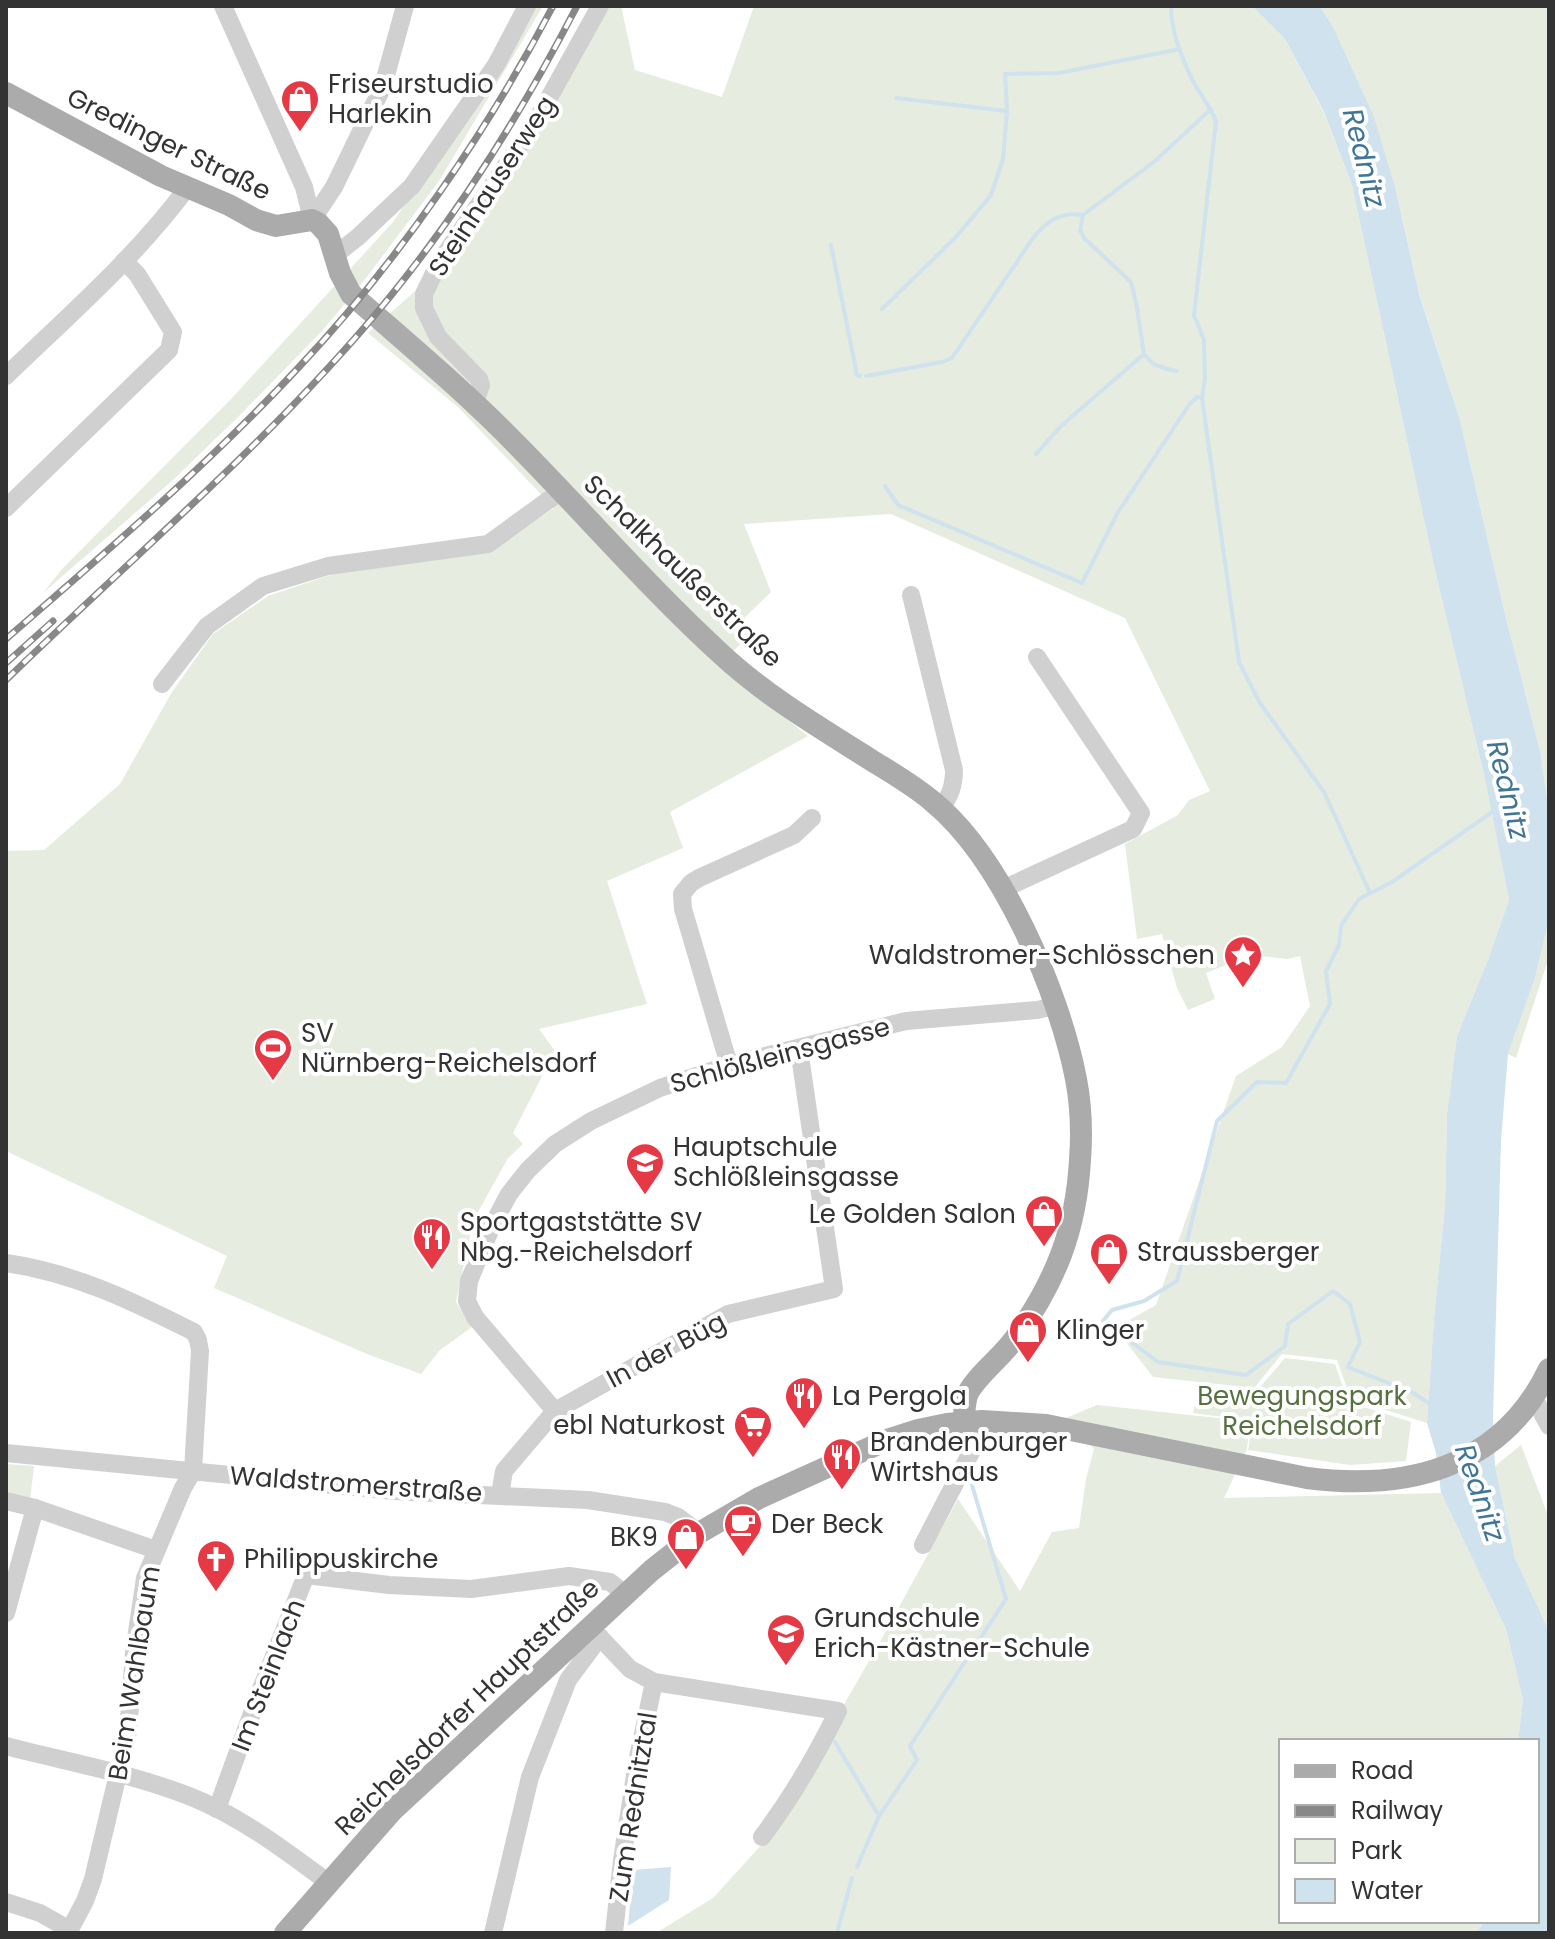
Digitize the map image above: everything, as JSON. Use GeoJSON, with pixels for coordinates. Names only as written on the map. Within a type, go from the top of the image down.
{"type":"FeatureCollection","features":[{"type":"Feature","properties":{"kind":"main road","name":"Gredinger Straße"},"geometry":{"type":"LineString","coordinates":[[6,93],[187,188],[267,224],[291,225],[312,220]]}},
{"type":"Feature","properties":{"kind":"main road","name":"Schalkhaußerstraße"},"geometry":{"type":"LineString","coordinates":[[312,220],[328,234],[344,283],[351,294],[475,403],[718,652],[798,714],[920,791],[941,808],[971,841],[1003,889],[1038,963],[1073,1066],[1080,1109],[1080,1158],[1065,1249],[1055,1272],[1009,1348],[970,1390],[966,1402],[973,1422]]}},
{"type":"Feature","properties":{"kind":"main road","name":"Reichelsdorfer Hauptstraße"},"geometry":{"type":"LineString","coordinates":[[285,1933],[392,1811],[595,1632],[625,1594],[652,1570],[699,1533],[759,1498],[887,1440],[918,1430],[973,1422],[1046,1425],[1307,1478],[1375,1482],[1414,1477],[1446,1467],[1480,1449],[1506,1429],[1528,1405],[1549,1369]]}},
{"type":"Feature","properties":{"kind":"street","name":"Schalkhaußerstraße"},"geometry":{"type":"LineString","coordinates":[[223,6],[304,187],[312,220]]}},
{"type":"Feature","properties":{"kind":"street"},"geometry":{"type":"LineString","coordinates":[[312,220],[334,187],[383,86],[405,6]]}},
{"type":"Feature","properties":{"kind":"street"},"geometry":{"type":"LineString","coordinates":[[335,255],[412,186],[496,65],[527,6]]}},
{"type":"Feature","properties":{"kind":"street","name":"Steinhauserweg"},"geometry":{"type":"LineString","coordinates":[[475,403],[481,385],[479,379],[438,337],[424,308],[424,294],[439,263],[535,123],[600,6]]}},
{"type":"Feature","properties":{"kind":"street"},"geometry":{"type":"LineString","coordinates":[[6,376],[124,261],[187,188]]}},
{"type":"Feature","properties":{"kind":"street"},"geometry":{"type":"LineString","coordinates":[[6,508],[169,350],[173,332],[137,274],[124,261]]}},
{"type":"Feature","properties":{"kind":"street"},"geometry":{"type":"LineString","coordinates":[[162,684],[207,626],[263,586],[328,566],[488,544],[561,491]]}},
{"type":"Feature","properties":{"kind":"street"},"geometry":{"type":"LineString","coordinates":[[911,595],[954,770],[954,785],[941,808]]}},
{"type":"Feature","properties":{"kind":"street"},"geometry":{"type":"LineString","coordinates":[[1003,889],[1133,829],[1141,813],[1037,657]]}},
{"type":"Feature","properties":{"kind":"street"},"geometry":{"type":"LineString","coordinates":[[729,1065],[686,919],[682,894],[699,878],[794,835],[812,818]]}},
{"type":"Feature","properties":{"kind":"street","name":"Schlößleinsgasse"},"geometry":{"type":"LineString","coordinates":[[555,1411],[475,1317],[467,1301],[469,1281],[509,1194],[555,1144],[591,1121],[660,1088],[729,1065],[906,1021],[1055,1006]]}},
{"type":"Feature","properties":{"kind":"street","name":"In der Büg"},"geometry":{"type":"LineString","coordinates":[[500,1495],[504,1471],[555,1411],[728,1314],[834,1289],[799,1049]]}},
{"type":"Feature","properties":{"kind":"street","name":"Beim Wahlbaum"},"geometry":{"type":"LineString","coordinates":[[6,1263],[51,1271],[125,1297],[194,1332],[200,1351],[193,1471],[145,1578],[134,1652],[128,1732],[119,1774],[93,1879],[69,1932]]}},
{"type":"Feature","properties":{"kind":"street"},"geometry":{"type":"LineString","coordinates":[[1528,1405],[1549,1426]]}},
{"type":"Feature","properties":{"kind":"street"},"geometry":{"type":"LineString","coordinates":[[923,1545],[981,1433],[973,1422]]}},
{"type":"Feature","properties":{"kind":"street","name":"Waldstromerstraße"},"geometry":{"type":"LineString","coordinates":[[6,1453],[394,1491],[588,1500],[665,1512],[678,1517],[699,1533]]}},
{"type":"Feature","properties":{"kind":"street"},"geometry":{"type":"LineString","coordinates":[[6,1501],[156,1550]]}},
{"type":"Feature","properties":{"kind":"street"},"geometry":{"type":"LineString","coordinates":[[6,1613],[35,1508]]}},
{"type":"Feature","properties":{"kind":"street","name":"Im Steinlach"},"geometry":{"type":"LineString","coordinates":[[217,1809],[306,1575],[389,1585]]}},
{"type":"Feature","properties":{"kind":"street","name":"Reichelsdorfer Hauptstraße"},"geometry":{"type":"LineString","coordinates":[[389,1585],[471,1589],[569,1576],[610,1582],[625,1594]]}},
{"type":"Feature","properties":{"kind":"street"},"geometry":{"type":"LineString","coordinates":[[493,1933],[530,1777],[568,1680],[595,1632],[630,1669],[654,1682],[838,1711],[788,1803],[762,1837]]}},
{"type":"Feature","properties":{"kind":"street","name":"Zum Rednitztal"},"geometry":{"type":"LineString","coordinates":[[614,1933],[637,1762],[654,1682]]}},
{"type":"Feature","properties":{"kind":"street"},"geometry":{"type":"LineString","coordinates":[[6,1746],[119,1774],[189,1796],[243,1824],[329,1883]]}},
{"type":"Feature","properties":{"kind":"street"},"geometry":{"type":"LineString","coordinates":[[6,1902],[40,1913],[69,1932]]}},
{"type":"Feature","properties":{"kind":"green space"},"geometry":{"type":"Polygon","coordinates":[[[531,6],[543,6],[439,181],[363,282],[322,331],[240,415],[173,480],[43,593],[62,569],[232,398],[394,221],[531,6]]]}},
{"type":"Feature","properties":{"kind":"green space"},"geometry":{"type":"Polygon","coordinates":[[[600,6],[621,6],[635,70],[722,97],[754,6],[1252,6],[1285,39],[1324,113],[1352,185],[1434,566],[1485,779],[1509,900],[1457,1036],[1447,1113],[1445,1205],[1427,1423],[1351,1399],[1337,1360],[1282,1354],[1254,1388],[1153,1377],[1115,1328],[1156,1305],[1236,1076],[1282,1047],[1310,1006],[1300,956],[1288,959],[1251,955],[1206,973],[1215,999],[1188,1010],[1177,988],[1162,934],[1137,939],[1125,844],[1178,815],[1189,800],[1210,791],[1125,618],[891,514],[744,524],[771,592],[745,617],[754,632],[732,652],[758,696],[808,736],[670,812],[683,848],[607,881],[647,1004],[539,1029],[555,1051],[513,1133],[523,1144],[508,1158],[473,1221],[456,1302],[472,1327],[440,1350],[421,1374],[214,1288],[227,1256],[6,1151],[6,851],[44,850],[120,784],[172,692],[213,634],[268,596],[330,575],[498,546],[554,508],[458,407],[368,333],[423,284],[600,6]]]}},
{"type":"Feature","properties":{"kind":"green space"},"geometry":{"type":"Polygon","coordinates":[[[1320,6],[1549,6],[1549,814],[1541,755],[1460,420],[1420,296],[1396,191],[1332,25],[1320,6]]]}},
{"type":"Feature","properties":{"kind":"green space"},"geometry":{"type":"Polygon","coordinates":[[[1549,919],[1549,957],[1516,1058],[1508,1054],[1534,977],[1549,919]]]}},
{"type":"Feature","properties":{"kind":"green space","name":"Bewegungspark Reichelsdorf"},"geometry":{"type":"Polygon","coordinates":[[[1285,1358],[1335,1364],[1348,1402],[1411,1422],[1406,1461],[1350,1465],[1248,1450],[1251,1432],[1237,1419],[1193,1413],[1199,1387],[1256,1392],[1285,1358]]]}},
{"type":"Feature","properties":{"kind":"green space"},"geometry":{"type":"Polygon","coordinates":[[[1097,1405],[1236,1420],[1249,1432],[1247,1449],[1224,1498],[1441,1493],[1506,1629],[1523,1700],[1518,1739],[1279,1739],[1279,1923],[1483,1923],[1477,1933],[656,1933],[713,1898],[765,1841],[958,1499],[1020,1591],[1052,1532],[1079,1528],[1094,1449],[1066,1418],[1097,1405]]]}},
{"type":"Feature","properties":{"kind":"green space"},"geometry":{"type":"Polygon","coordinates":[[[1521,1445],[1549,1518],[1549,1631],[1515,1558],[1495,1466],[1521,1445]]]}},
{"type":"Feature","properties":{"kind":"green space"},"geometry":{"type":"Polygon","coordinates":[[[6,1464],[34,1466],[30,1500],[6,1495],[6,1464]]]}},
{"type":"Feature","properties":{"kind":"water","name":"Rednitz"},"geometry":{"type":"Polygon","coordinates":[[[1252,6],[1320,6],[1332,25],[1374,117],[1396,191],[1420,297],[1460,420],[1541,755],[1549,814],[1549,919],[1535,977],[1508,1054],[1501,1141],[1493,1418],[1495,1466],[1515,1558],[1549,1631],[1549,1933],[1477,1933],[1483,1923],[1539,1923],[1539,1739],[1518,1739],[1523,1700],[1506,1629],[1441,1493],[1436,1453],[1427,1423],[1445,1205],[1447,1113],[1457,1036],[1509,900],[1485,779],[1434,566],[1352,185],[1324,112],[1285,39],[1252,6]]]}},
{"type":"Feature","properties":{"kind":"water"},"geometry":{"type":"Polygon","coordinates":[[[671,1867],[669,1900],[628,1926],[633,1870],[671,1867]]]}},
{"type":"Feature","properties":{"kind":"waterway"},"geometry":{"type":"LineString","coordinates":[[1171,6],[1181,54],[1216,121],[1194,315],[1204,340],[1202,398],[1239,662],[1260,703],[1324,792],[1370,893]]}},
{"type":"Feature","properties":{"kind":"waterway"},"geometry":{"type":"LineString","coordinates":[[882,309],[956,237],[991,195],[1003,159],[1007,111],[1005,74],[1059,73],[1180,49]]}},
{"type":"Feature","properties":{"kind":"waterway"},"geometry":{"type":"LineString","coordinates":[[896,98],[1007,111]]}},
{"type":"Feature","properties":{"kind":"waterway"},"geometry":{"type":"LineString","coordinates":[[866,376],[952,358],[1043,227],[1061,216],[1083,215],[1155,161],[1211,109]]}},
{"type":"Feature","properties":{"kind":"waterway"},"geometry":{"type":"LineString","coordinates":[[1083,215],[1080,230],[1085,239],[1131,282],[1144,354],[1153,364],[1177,371]]}},
{"type":"Feature","properties":{"kind":"waterway"},"geometry":{"type":"LineString","coordinates":[[831,245],[857,375],[860,376]]}},
{"type":"Feature","properties":{"kind":"waterway"},"geometry":{"type":"LineString","coordinates":[[1036,454],[1061,426],[1144,354]]}},
{"type":"Feature","properties":{"kind":"waterway"},"geometry":{"type":"LineString","coordinates":[[885,486],[898,505],[1082,583],[1117,514],[1189,405],[1197,397],[1202,398]]}},
{"type":"Feature","properties":{"kind":"waterway","name":"Rednitz"},"geometry":{"type":"LineString","coordinates":[[1432,1405],[1413,1393],[1348,1367],[1360,1342],[1350,1304],[1333,1291],[1288,1324],[1285,1346],[1246,1375],[1158,1362],[1103,1321],[1112,1310],[1144,1301],[1177,1281],[1217,1121],[1257,1082],[1286,1083],[1330,1004],[1326,971],[1339,945],[1341,926],[1359,899],[1392,882],[1495,810]]}},
{"type":"Feature","properties":{"kind":"waterway"},"geometry":{"type":"LineString","coordinates":[[857,1867],[879,1816],[917,1760],[910,1746],[1006,1599],[972,1485]]}},
{"type":"Feature","properties":{"kind":"waterway"},"geometry":{"type":"LineString","coordinates":[[835,1742],[879,1816]]}},
{"type":"Feature","properties":{"kind":"waterway"},"geometry":{"type":"LineString","coordinates":[[837,1933],[852,1878]]}},
{"type":"Feature","properties":{"kind":"railway"},"geometry":{"type":"LineString","coordinates":[[6,639],[193,473],[335,327],[438,195],[499,101],[553,6]]}},
{"type":"Feature","properties":{"kind":"railway"},"geometry":{"type":"LineString","coordinates":[[6,680],[229,470],[356,337],[419,260],[477,178],[577,6]]}},
{"type":"Feature","properties":{"kind":"railway"},"geometry":{"type":"LineString","coordinates":[[6,663],[53,621]]}},
{"type":"Feature","properties":{"kind":"place","name":"Friseurstudio Harlekin"},"geometry":{"type":"Point","coordinates":[300,133]}},
{"type":"Feature","properties":{"kind":"place","name":"Waldstromer-Schlösschen"},"geometry":{"type":"Point","coordinates":[1243,989]}},
{"type":"Feature","properties":{"kind":"place","name":"SV Nürnberg-Reichelsdorf"},"geometry":{"type":"Point","coordinates":[273,1082]}},
{"type":"Feature","properties":{"kind":"place","name":"Hauptschule Schlößleinsgasse"},"geometry":{"type":"Point","coordinates":[645,1196]}},
{"type":"Feature","properties":{"kind":"place","name":"Le Golden Salon"},"geometry":{"type":"Point","coordinates":[1044,1248]}},
{"type":"Feature","properties":{"kind":"place","name":"Sportgaststätte SV Nbg.-Reichelsdorf"},"geometry":{"type":"Point","coordinates":[432,1271]}},
{"type":"Feature","properties":{"kind":"place","name":"Straussberger"},"geometry":{"type":"Point","coordinates":[1109,1286]}},
{"type":"Feature","properties":{"kind":"place","name":"Klinger"},"geometry":{"type":"Point","coordinates":[1028,1364]}},
{"type":"Feature","properties":{"kind":"place","name":"La Pergola"},"geometry":{"type":"Point","coordinates":[804,1430]}},
{"type":"Feature","properties":{"kind":"place","name":"ebl Naturkost"},"geometry":{"type":"Point","coordinates":[753,1459]}},
{"type":"Feature","properties":{"kind":"place","name":"Brandenburger Wirtshaus"},"geometry":{"type":"Point","coordinates":[842,1491]}},
{"type":"Feature","properties":{"kind":"place","name":"Der Beck"},"geometry":{"type":"Point","coordinates":[743,1558]}},
{"type":"Feature","properties":{"kind":"place","name":"BK9"},"geometry":{"type":"Point","coordinates":[686,1571]}},
{"type":"Feature","properties":{"kind":"place","name":"Philippuskirche"},"geometry":{"type":"Point","coordinates":[216,1593]}},
{"type":"Feature","properties":{"kind":"place","name":"Grundschule Erich-Kästner-Schule"},"geometry":{"type":"Point","coordinates":[786,1667]}}]}
